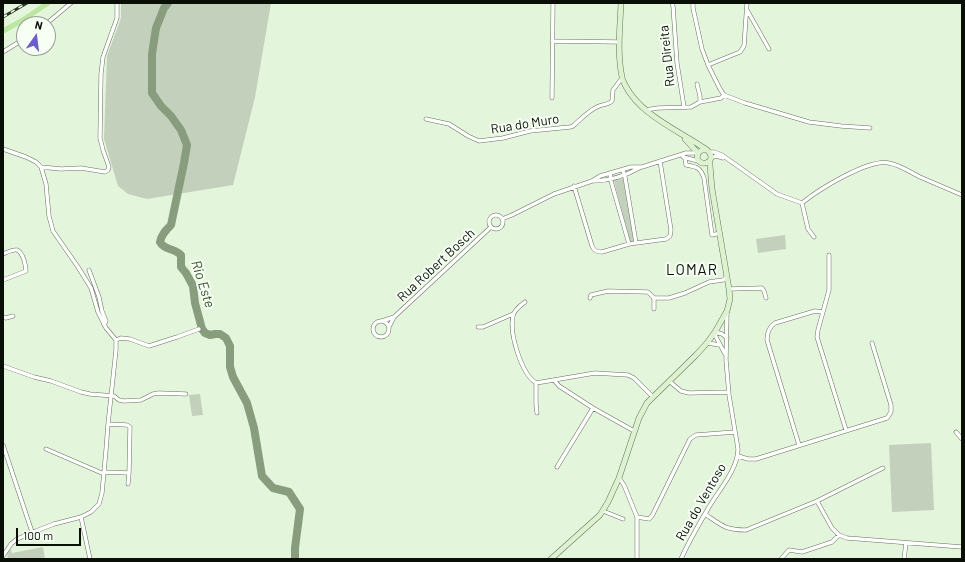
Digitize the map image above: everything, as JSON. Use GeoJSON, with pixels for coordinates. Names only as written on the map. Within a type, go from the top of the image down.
{"type":"FeatureCollection","features":[{"type":"Feature","properties":{"kind":"main road"},"geometry":{"type":"LineString","coordinates":[[3,31],[48,3]]}},
{"type":"Feature","properties":{"kind":"main road"},"geometry":{"type":"LineString","coordinates":[[621,3],[619,42],[622,78],[634,98],[645,110],[708,151],[710,154],[712,189]]}},
{"type":"Feature","properties":{"kind":"main road"},"geometry":{"type":"LineString","coordinates":[[551,559],[600,515],[619,478],[634,431],[647,403],[707,343],[727,311],[730,299],[729,289],[712,189],[708,174],[697,157],[698,153],[675,130]]}},
{"type":"Feature","properties":{"kind":"main road"},"geometry":{"type":"LineString","coordinates":[[698,153],[702,150],[708,151]]}},
{"type":"Feature","properties":{"kind":"main road"},"geometry":{"type":"LineString","coordinates":[[700,162],[705,164],[710,159]]}},
{"type":"Feature","properties":{"kind":"street"},"geometry":{"type":"LineString","coordinates":[[56,16],[71,3]]}},
{"type":"Feature","properties":{"kind":"street"},"geometry":{"type":"LineString","coordinates":[[41,167],[61,169],[81,168],[105,172],[108,170],[109,167],[100,138],[101,74],[102,57],[117,18],[117,3]]}},
{"type":"Feature","properties":{"kind":"street"},"geometry":{"type":"LineString","coordinates":[[552,98],[553,3]]}},
{"type":"Feature","properties":{"kind":"street","name":"Rua Direita"},"geometry":{"type":"LineString","coordinates":[[672,3],[677,63],[684,107]]}},
{"type":"Feature","properties":{"kind":"street"},"geometry":{"type":"LineString","coordinates":[[693,3],[702,49],[708,65],[724,95],[810,122],[870,128]]}},
{"type":"Feature","properties":{"kind":"street"},"geometry":{"type":"LineString","coordinates":[[708,65],[740,52],[744,46],[747,3]]}},
{"type":"Feature","properties":{"kind":"street"},"geometry":{"type":"LineString","coordinates":[[747,9],[769,49]]}},
{"type":"Feature","properties":{"kind":"street"},"geometry":{"type":"LineString","coordinates":[[552,41],[619,42]]}},
{"type":"Feature","properties":{"kind":"street"},"geometry":{"type":"LineString","coordinates":[[3,52],[16,44]]}},
{"type":"Feature","properties":{"kind":"street","name":"Rua do Muro"},"geometry":{"type":"LineString","coordinates":[[426,119],[449,124],[479,141],[503,138],[530,131],[573,126],[592,109],[612,101],[613,90],[622,78]]}},
{"type":"Feature","properties":{"kind":"street"},"geometry":{"type":"LineString","coordinates":[[697,84],[700,102]]}},
{"type":"Feature","properties":{"kind":"street"},"geometry":{"type":"LineString","coordinates":[[645,110],[691,107],[700,102],[721,98],[724,95]]}},
{"type":"Feature","properties":{"kind":"street"},"geometry":{"type":"LineString","coordinates":[[685,139],[689,147],[686,155],[686,165],[696,167],[701,170],[704,178],[712,235],[720,233]]}},
{"type":"Feature","properties":{"kind":"street"},"geometry":{"type":"LineString","coordinates":[[3,149],[26,157],[36,162],[41,167],[46,184],[48,216],[53,231],[91,288],[98,312],[104,325],[116,340],[102,493],[99,504],[91,512],[82,517],[54,524],[17,539],[11,544],[3,556]]}},
{"type":"Feature","properties":{"kind":"street"},"geometry":{"type":"LineString","coordinates":[[708,151],[722,155],[777,194],[802,203]]}},
{"type":"Feature","properties":{"kind":"street"},"geometry":{"type":"LineString","coordinates":[[592,181],[600,176],[631,167],[642,166],[678,156],[698,153]]}},
{"type":"Feature","properties":{"kind":"street"},"geometry":{"type":"LineString","coordinates":[[686,155],[700,162]]}},
{"type":"Feature","properties":{"kind":"street"},"geometry":{"type":"LineString","coordinates":[[710,159],[716,156],[727,160]]}},
{"type":"Feature","properties":{"kind":"street"},"geometry":{"type":"LineString","coordinates":[[574,186],[594,250],[602,252],[629,244],[666,238],[670,236],[671,230],[660,162]]}},
{"type":"Feature","properties":{"kind":"street"},"geometry":{"type":"LineString","coordinates":[[802,203],[810,196],[832,183],[853,172],[878,162],[888,162],[900,166],[962,195]]}},
{"type":"Feature","properties":{"kind":"street"},"geometry":{"type":"LineString","coordinates":[[502,219],[574,186],[592,181],[611,179],[633,172],[642,166]]}},
{"type":"Feature","properties":{"kind":"street"},"geometry":{"type":"LineString","coordinates":[[622,170],[636,243]]}},
{"type":"Feature","properties":{"kind":"street"},"geometry":{"type":"LineString","coordinates":[[610,173],[629,244]]}},
{"type":"Feature","properties":{"kind":"street"},"geometry":{"type":"LineString","coordinates":[[802,203],[808,229],[814,237]]}},
{"type":"Feature","properties":{"kind":"street","name":"Rua Robert Bosch"},"geometry":{"type":"LineString","coordinates":[[497,216],[502,219],[503,223],[501,227],[497,229],[491,228],[489,222],[491,217],[497,216]]}},
{"type":"Feature","properties":{"kind":"street","name":"Rua Robert Bosch"},"geometry":{"type":"LineString","coordinates":[[389,327],[394,317],[491,228]]}},
{"type":"Feature","properties":{"kind":"street"},"geometry":{"type":"LineString","coordinates":[[3,254],[18,250],[21,252],[26,267],[26,271],[23,273],[3,280]]}},
{"type":"Feature","properties":{"kind":"street"},"geometry":{"type":"LineString","coordinates":[[829,255],[829,290],[817,337],[846,430]]}},
{"type":"Feature","properties":{"kind":"street"},"geometry":{"type":"LineString","coordinates":[[89,270],[106,321],[104,325]]}},
{"type":"Feature","properties":{"kind":"street"},"geometry":{"type":"LineString","coordinates":[[590,298],[591,295],[608,291],[648,292],[654,298],[669,298],[691,291],[709,282],[723,280],[727,277]]}},
{"type":"Feature","properties":{"kind":"street"},"geometry":{"type":"LineString","coordinates":[[729,289],[762,288],[766,298]]}},
{"type":"Feature","properties":{"kind":"street"},"geometry":{"type":"LineString","coordinates":[[654,298],[654,309]]}},
{"type":"Feature","properties":{"kind":"street"},"geometry":{"type":"LineString","coordinates":[[478,328],[513,314],[525,302]]}},
{"type":"Feature","properties":{"kind":"street"},"geometry":{"type":"LineString","coordinates":[[727,311],[726,355],[729,392],[738,456],[748,459],[756,459],[887,418],[891,412],[891,405],[872,343]]}},
{"type":"Feature","properties":{"kind":"street"},"geometry":{"type":"LineString","coordinates":[[799,445],[767,340],[767,335],[768,330],[775,323],[815,311],[823,312]]}},
{"type":"Feature","properties":{"kind":"street"},"geometry":{"type":"LineString","coordinates":[[513,314],[513,340],[528,376],[536,383],[595,373],[628,375],[634,378],[653,397]]}},
{"type":"Feature","properties":{"kind":"street"},"geometry":{"type":"LineString","coordinates":[[3,317],[6,318],[13,316]]}},
{"type":"Feature","properties":{"kind":"street","name":"Rua Robert Bosch"},"geometry":{"type":"LineString","coordinates":[[382,321],[394,317]]}},
{"type":"Feature","properties":{"kind":"street"},"geometry":{"type":"LineString","coordinates":[[382,321],[387,323],[389,327],[388,333],[385,336],[380,337],[375,335],[373,326],[377,322],[382,321]]}},
{"type":"Feature","properties":{"kind":"street"},"geometry":{"type":"LineString","coordinates":[[116,340],[121,338],[130,339],[149,346],[177,338],[199,329]]}},
{"type":"Feature","properties":{"kind":"street"},"geometry":{"type":"LineString","coordinates":[[726,355],[716,337],[715,332],[722,334],[727,338]]}},
{"type":"Feature","properties":{"kind":"street"},"geometry":{"type":"LineString","coordinates":[[707,343],[720,345]]}},
{"type":"Feature","properties":{"kind":"street"},"geometry":{"type":"LineString","coordinates":[[3,366],[81,392],[112,395],[116,396],[119,400],[124,401],[140,400],[159,393],[186,394]]}},
{"type":"Feature","properties":{"kind":"street"},"geometry":{"type":"LineString","coordinates":[[554,380],[559,386],[593,408],[634,431]]}},
{"type":"Feature","properties":{"kind":"street"},"geometry":{"type":"LineString","coordinates":[[669,381],[681,391],[689,393],[729,392]]}},
{"type":"Feature","properties":{"kind":"street"},"geometry":{"type":"LineString","coordinates":[[536,383],[537,413]]}},
{"type":"Feature","properties":{"kind":"street"},"geometry":{"type":"LineString","coordinates":[[557,467],[593,408]]}},
{"type":"Feature","properties":{"kind":"street"},"geometry":{"type":"LineString","coordinates":[[108,424],[127,425],[130,427],[128,484]]}},
{"type":"Feature","properties":{"kind":"street"},"geometry":{"type":"LineString","coordinates":[[637,517],[649,519],[652,516],[690,439],[696,435],[735,432]]}},
{"type":"Feature","properties":{"kind":"street"},"geometry":{"type":"LineString","coordinates":[[956,432],[962,439]]}},
{"type":"Feature","properties":{"kind":"street"},"geometry":{"type":"LineString","coordinates":[[3,445],[32,532]]}},
{"type":"Feature","properties":{"kind":"street"},"geometry":{"type":"LineString","coordinates":[[46,449],[104,473],[129,473]]}},
{"type":"Feature","properties":{"kind":"street","name":"Rua do Ventoso"},"geometry":{"type":"LineString","coordinates":[[681,559],[705,514],[730,474],[738,456]]}},
{"type":"Feature","properties":{"kind":"street"},"geometry":{"type":"LineString","coordinates":[[705,514],[723,526],[735,530],[746,530],[817,501],[883,468]]}},
{"type":"Feature","properties":{"kind":"street"},"geometry":{"type":"LineString","coordinates":[[619,478],[624,485],[637,517],[637,559]]}},
{"type":"Feature","properties":{"kind":"street"},"geometry":{"type":"LineString","coordinates":[[817,501],[832,528],[839,535],[847,538],[962,547]]}},
{"type":"Feature","properties":{"kind":"street"},"geometry":{"type":"LineString","coordinates":[[603,510],[623,519]]}},
{"type":"Feature","properties":{"kind":"street"},"geometry":{"type":"LineString","coordinates":[[82,517],[90,559]]}},
{"type":"Feature","properties":{"kind":"street"},"geometry":{"type":"LineString","coordinates":[[781,559],[788,550],[802,552],[832,542],[839,535]]}},
{"type":"Feature","properties":{"kind":"street"},"geometry":{"type":"LineString","coordinates":[[904,559],[906,543]]}},
{"type":"Feature","properties":{"kind":"green space"},"geometry":{"type":"Polygon","coordinates":[[[121,3],[271,3],[255,97],[233,185],[147,199],[128,194],[118,186],[104,139],[107,56],[121,18],[121,3]]]}},
{"type":"Feature","properties":{"kind":"green space"},"geometry":{"type":"Polygon","coordinates":[[[623,178],[634,241],[630,242],[614,181],[623,178]]]}},
{"type":"Feature","properties":{"kind":"green space"},"geometry":{"type":"Polygon","coordinates":[[[785,235],[786,249],[758,253],[756,239],[785,235]]]}},
{"type":"Feature","properties":{"kind":"green space"},"geometry":{"type":"Polygon","coordinates":[[[200,394],[203,415],[192,416],[189,395],[200,394]]]}},
{"type":"Feature","properties":{"kind":"green space"},"geometry":{"type":"Polygon","coordinates":[[[931,443],[934,510],[892,512],[889,445],[931,443]]]}},
{"type":"Feature","properties":{"kind":"green space"},"geometry":{"type":"Polygon","coordinates":[[[43,547],[45,559],[8,559],[7,553],[11,549],[12,553],[43,547]]]}},
{"type":"Feature","properties":{"kind":"waterway","name":"Rio Este"},"geometry":{"type":"LineString","coordinates":[[168,3],[164,8],[156,28],[152,54],[152,93],[181,130],[187,145],[171,225],[163,235],[160,242],[165,247],[181,255],[181,267],[193,286],[195,303],[202,329],[205,333],[210,335],[220,334],[226,338],[230,346],[230,367],[233,377],[247,403],[254,428],[262,476],[273,488],[289,492],[300,509],[295,559]]}},
{"type":"Feature","properties":{"kind":"railway"},"geometry":{"type":"LineString","coordinates":[[3,17],[27,3]]}},
{"type":"Feature","properties":{"kind":"district","name":"LOMAR"},"geometry":{"type":"Point","coordinates":[692,270]}}]}
